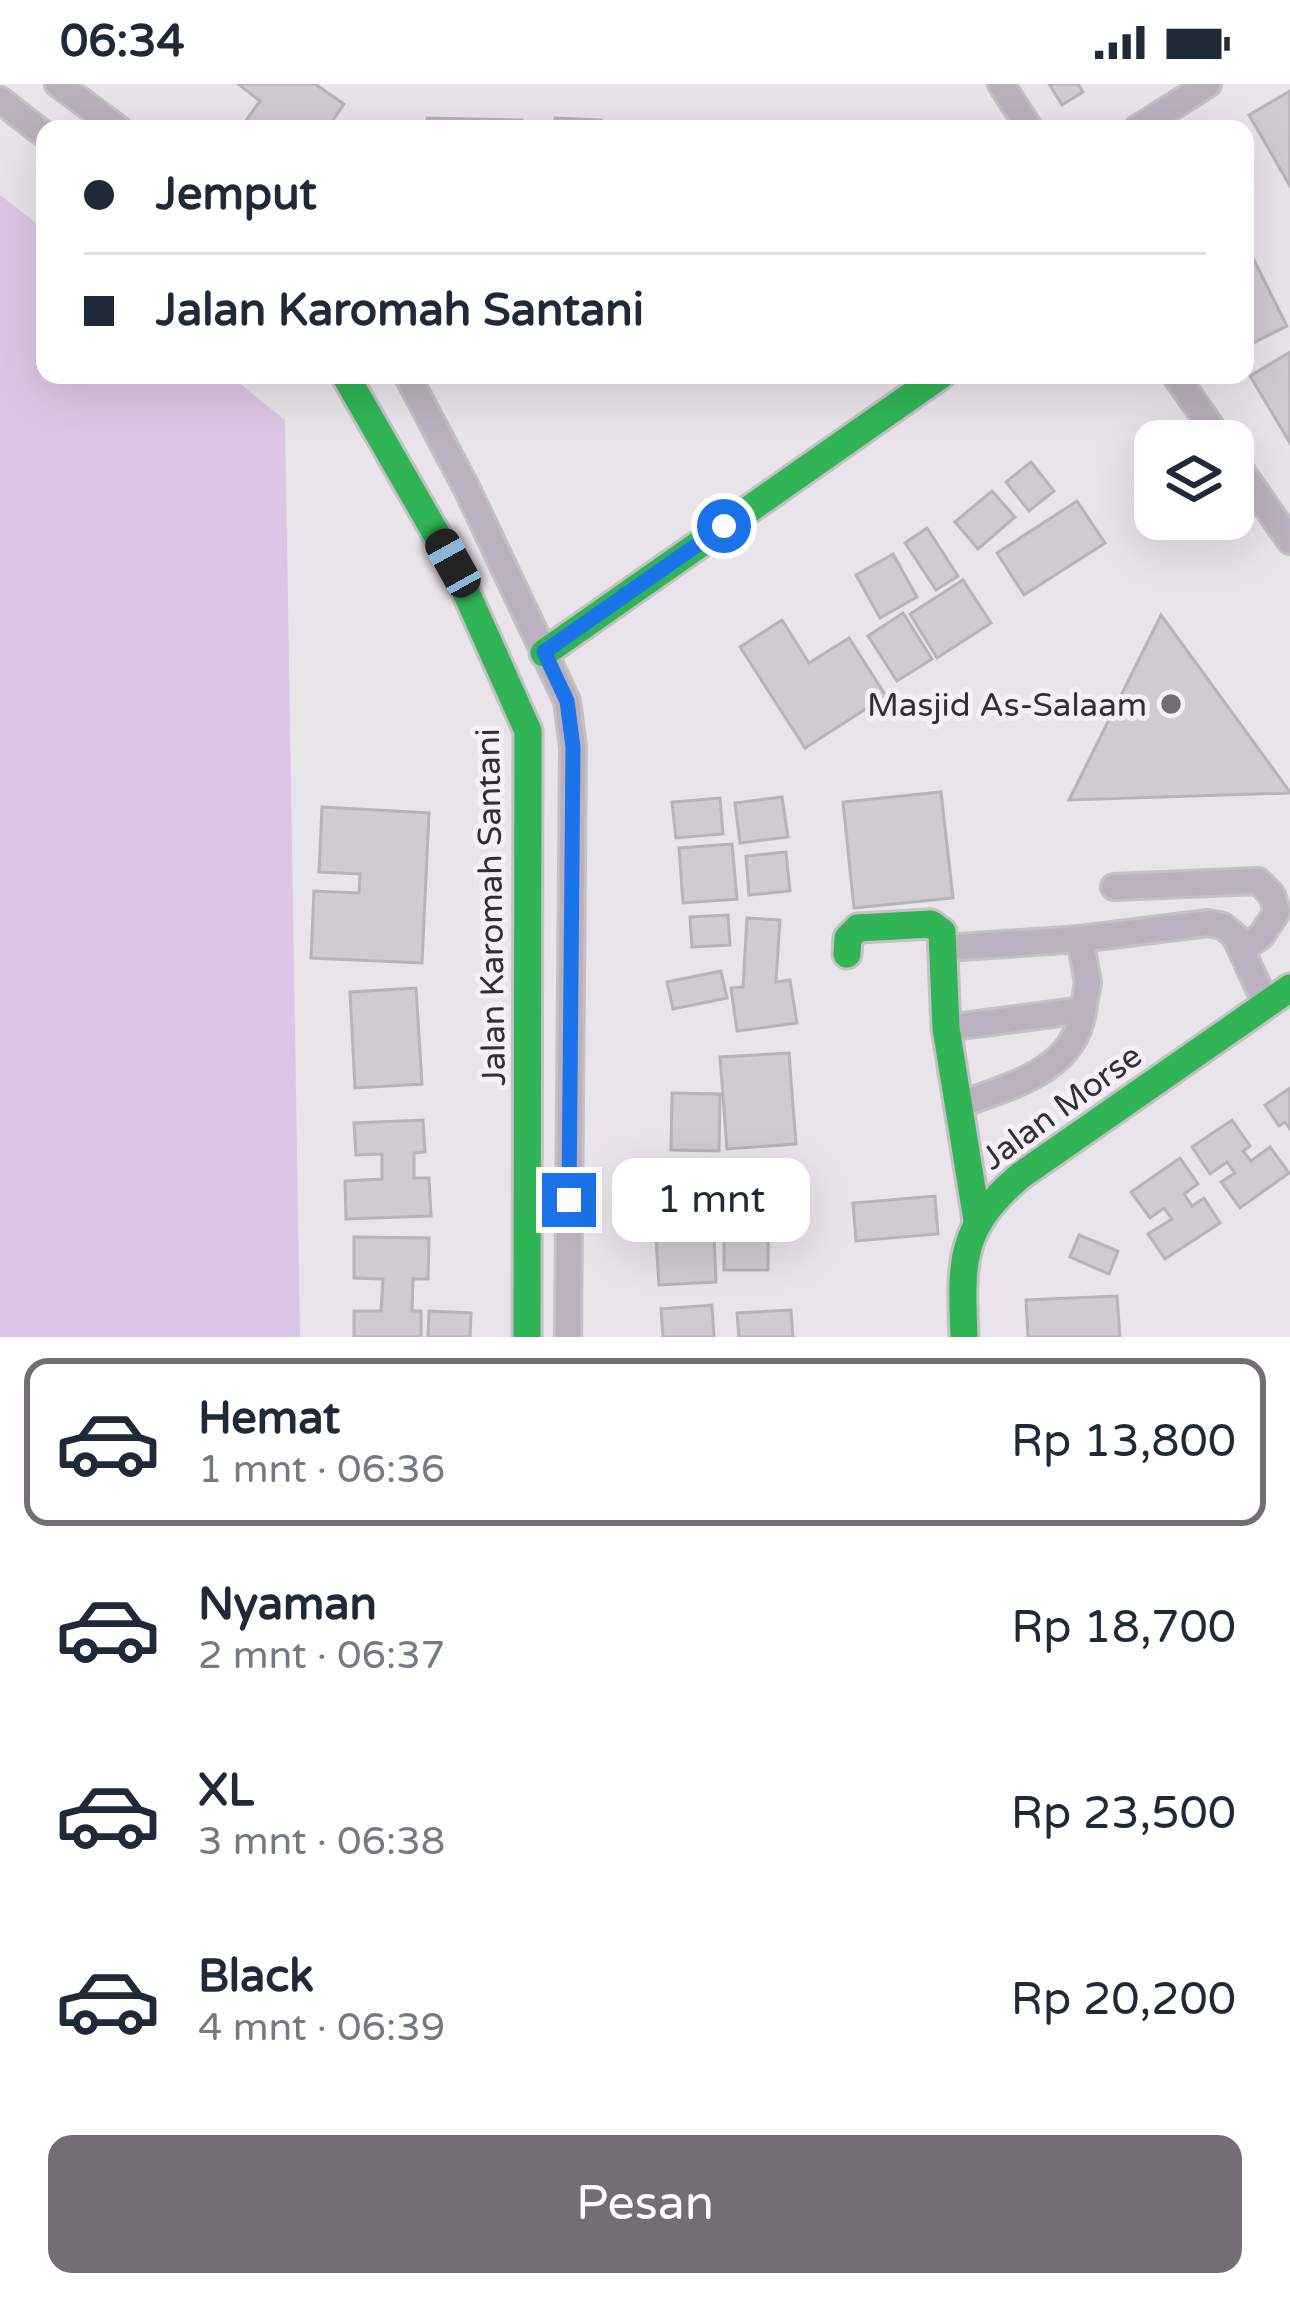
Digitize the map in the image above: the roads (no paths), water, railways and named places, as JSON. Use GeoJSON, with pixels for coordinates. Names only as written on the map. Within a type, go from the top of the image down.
{"type":"FeatureCollection","features":[{"type":"Feature","properties":{"kind":"street"},"geometry":{"type":"LineString","coordinates":[[58,84],[107,120]]}},
{"type":"Feature","properties":{"kind":"street"},"geometry":{"type":"LineString","coordinates":[[1001,84],[1024,120]]}},
{"type":"Feature","properties":{"kind":"street"},"geometry":{"type":"LineString","coordinates":[[1151,120],[1208,84]]}},
{"type":"Feature","properties":{"kind":"street"},"geometry":{"type":"LineString","coordinates":[[0,100],[36,127]]}},
{"type":"Feature","properties":{"kind":"street","name":"Jalan Karomah Santani"},"geometry":{"type":"LineString","coordinates":[[350,384],[453,563],[519,702],[528,731],[527,1337]]}},
{"type":"Feature","properties":{"kind":"street"},"geometry":{"type":"LineString","coordinates":[[412,384],[567,701],[573,747],[568,1337]]}},
{"type":"Feature","properties":{"kind":"street"},"geometry":{"type":"LineString","coordinates":[[544,652],[928,384]]}},
{"type":"Feature","properties":{"kind":"street"},"geometry":{"type":"LineString","coordinates":[[1181,384],[1206,420]]}},
{"type":"Feature","properties":{"kind":"street"},"geometry":{"type":"LineString","coordinates":[[1254,489],[1290,541]]}},
{"type":"Feature","properties":{"kind":"street"},"geometry":{"type":"LineString","coordinates":[[1114,887],[1258,880],[1272,895],[1277,912],[1261,936],[1242,950]]}},
{"type":"Feature","properties":{"kind":"street"},"geometry":{"type":"LineString","coordinates":[[945,948],[1080,939],[1208,923],[1229,930],[1247,968],[1278,996]]}},
{"type":"Feature","properties":{"kind":"street"},"geometry":{"type":"LineString","coordinates":[[848,954],[848,938],[858,928],[931,924],[942,932],[946,1028],[977,1220]]}},
{"type":"Feature","properties":{"kind":"street"},"geometry":{"type":"LineString","coordinates":[[958,1106],[1039,1075],[1064,1054],[1080,1032],[1088,983],[1080,939]]}},
{"type":"Feature","properties":{"kind":"street","name":"Jalan Morse"},"geometry":{"type":"LineString","coordinates":[[964,1337],[967,1254],[977,1220],[1020,1175],[1278,996]]}},
{"type":"Feature","properties":{"kind":"street"},"geometry":{"type":"LineString","coordinates":[[946,1028],[1083,1010]]}},
{"type":"Feature","properties":{"kind":"street"},"geometry":{"type":"LineString","coordinates":[[530,1063],[571,1063]]}},
{"type":"Feature","properties":{"kind":"place","name":"Masjid As-Salaam"},"geometry":{"type":"Point","coordinates":[1171,704]}}]}
